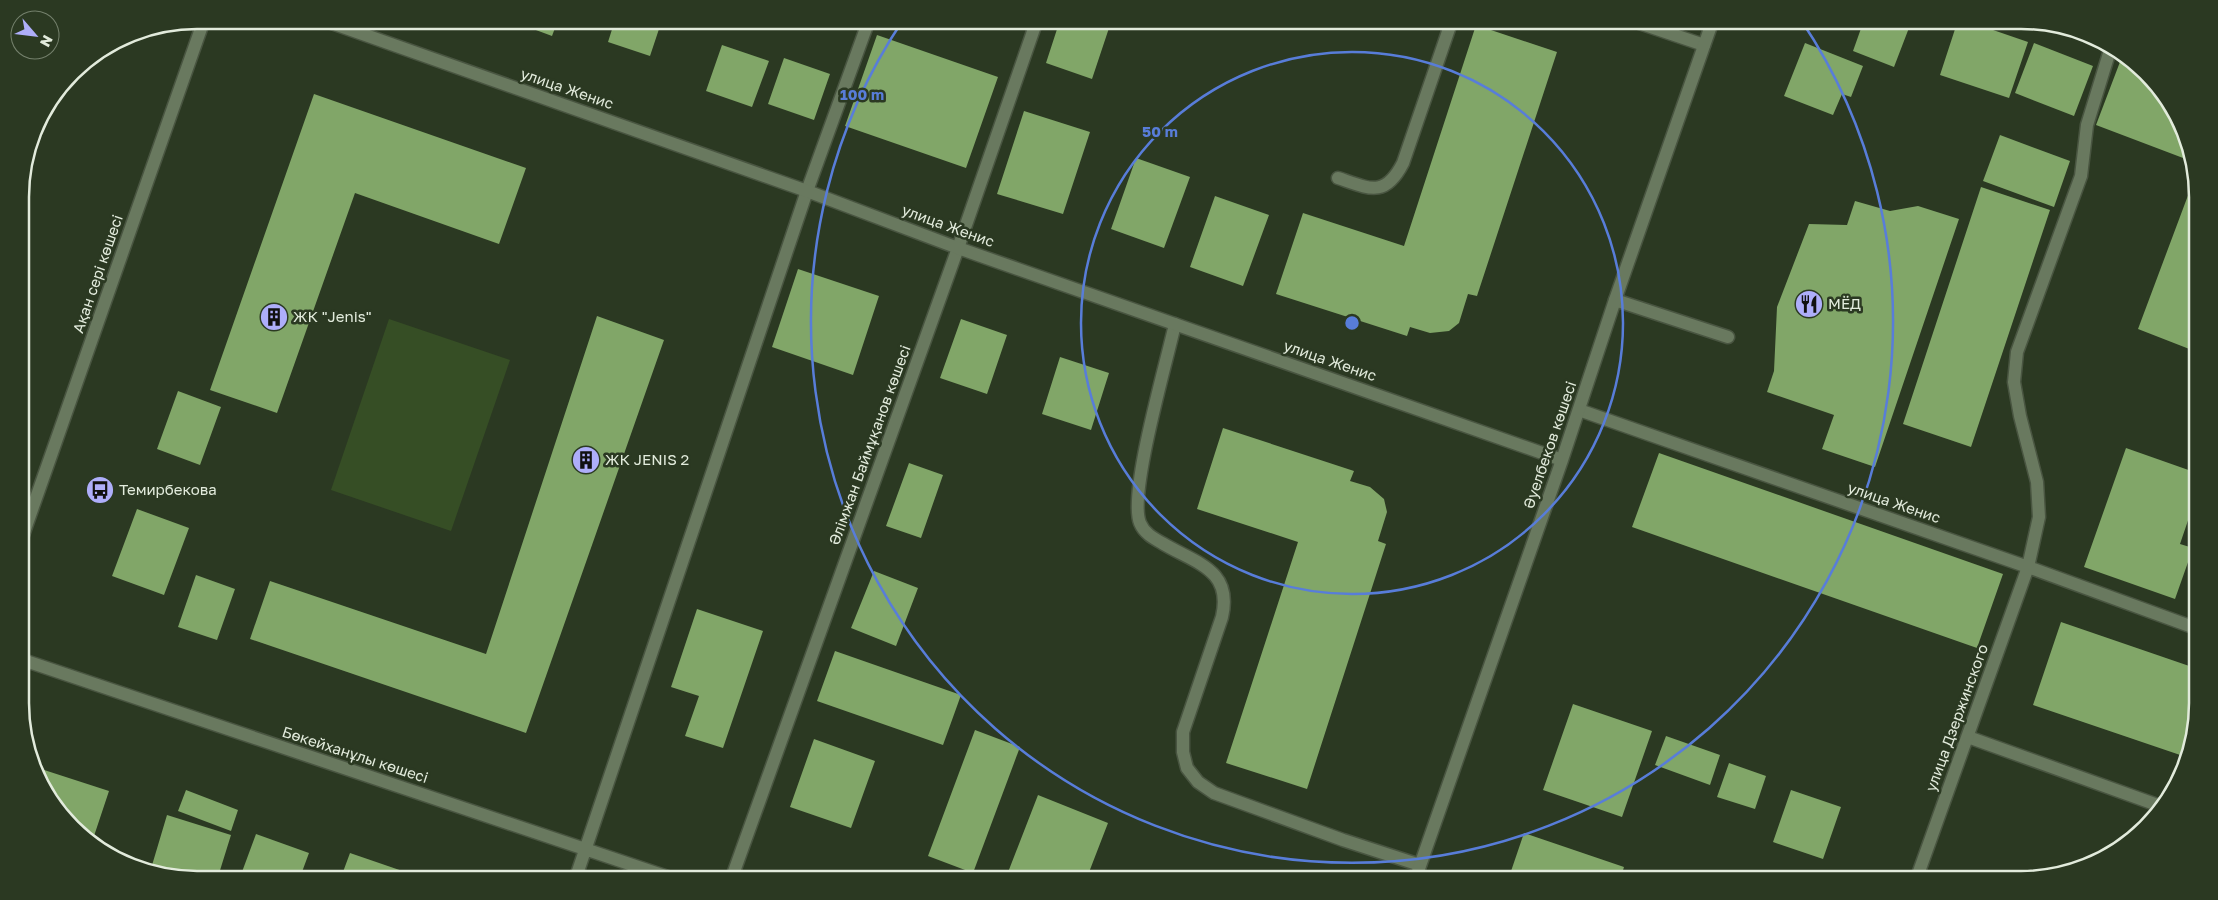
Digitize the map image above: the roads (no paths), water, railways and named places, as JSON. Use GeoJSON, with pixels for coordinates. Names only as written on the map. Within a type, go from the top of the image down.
{"type":"FeatureCollection","features":[{"type":"Feature","properties":{"kind":"street","name":"Ақан сері көшесі"},"geometry":{"type":"LineString","coordinates":[[29,518],[201,29]]}},
{"type":"Feature","properties":{"kind":"street","name":"улица Женис"},"geometry":{"type":"LineString","coordinates":[[349,29],[807,191],[958,248],[1562,460]]}},
{"type":"Feature","properties":{"kind":"street"},"geometry":{"type":"LineString","coordinates":[[578,871],[807,191],[866,29]]}},
{"type":"Feature","properties":{"kind":"street","name":"Әлімжан Баймұқанов көшесі"},"geometry":{"type":"LineString","coordinates":[[734,871],[958,248],[1034,29]]}},
{"type":"Feature","properties":{"kind":"street"},"geometry":{"type":"LineString","coordinates":[[1338,178],[1373,188],[1386,186],[1397,175],[1449,29]]}},
{"type":"Feature","properties":{"kind":"street"},"geometry":{"type":"LineString","coordinates":[[1656,29],[1704,46]]}},
{"type":"Feature","properties":{"kind":"street","name":"Әуелбеков көшесі"},"geometry":{"type":"LineString","coordinates":[[1418,871],[1710,29]]}},
{"type":"Feature","properties":{"kind":"street","name":"улица Дзержинского"},"geometry":{"type":"LineString","coordinates":[[1919,871],[2028,567],[2039,517],[2039,508],[2037,482],[2020,416],[2014,382],[2017,352],[2081,176],[2087,125],[2109,54]]}},
{"type":"Feature","properties":{"kind":"street"},"geometry":{"type":"LineString","coordinates":[[1615,300],[1728,337]]}},
{"type":"Feature","properties":{"kind":"street"},"geometry":{"type":"LineString","coordinates":[[1175,324],[1141,473],[1137,509],[1140,523],[1148,535],[1213,572],[1224,590],[1225,603],[1222,617],[1183,732],[1182,752],[1187,768],[1198,782],[1214,793],[1343,840],[1420,865]]}},
{"type":"Feature","properties":{"kind":"street","name":"улица Женис"},"geometry":{"type":"LineString","coordinates":[[1579,410],[2028,567],[2189,626]]}},
{"type":"Feature","properties":{"kind":"street","name":"Бөкейханұлы көшесі"},"geometry":{"type":"LineString","coordinates":[[29,662],[651,871]]}},
{"type":"Feature","properties":{"kind":"street"},"geometry":{"type":"LineString","coordinates":[[1968,737],[2155,804]]}},
{"type":"Feature","properties":{"kind":"place","name":"МЁД"},"geometry":{"type":"Point","coordinates":[1809,304]}},
{"type":"Feature","properties":{"kind":"place","name":"ЖК \"Jenis\""},"geometry":{"type":"Point","coordinates":[274,317]}},
{"type":"Feature","properties":{"kind":"place","name":"ЖК JENIS 2"},"geometry":{"type":"Point","coordinates":[586,460]}},
{"type":"Feature","properties":{"kind":"place","name":"Темирбекова"},"geometry":{"type":"Point","coordinates":[100,490]}}]}
